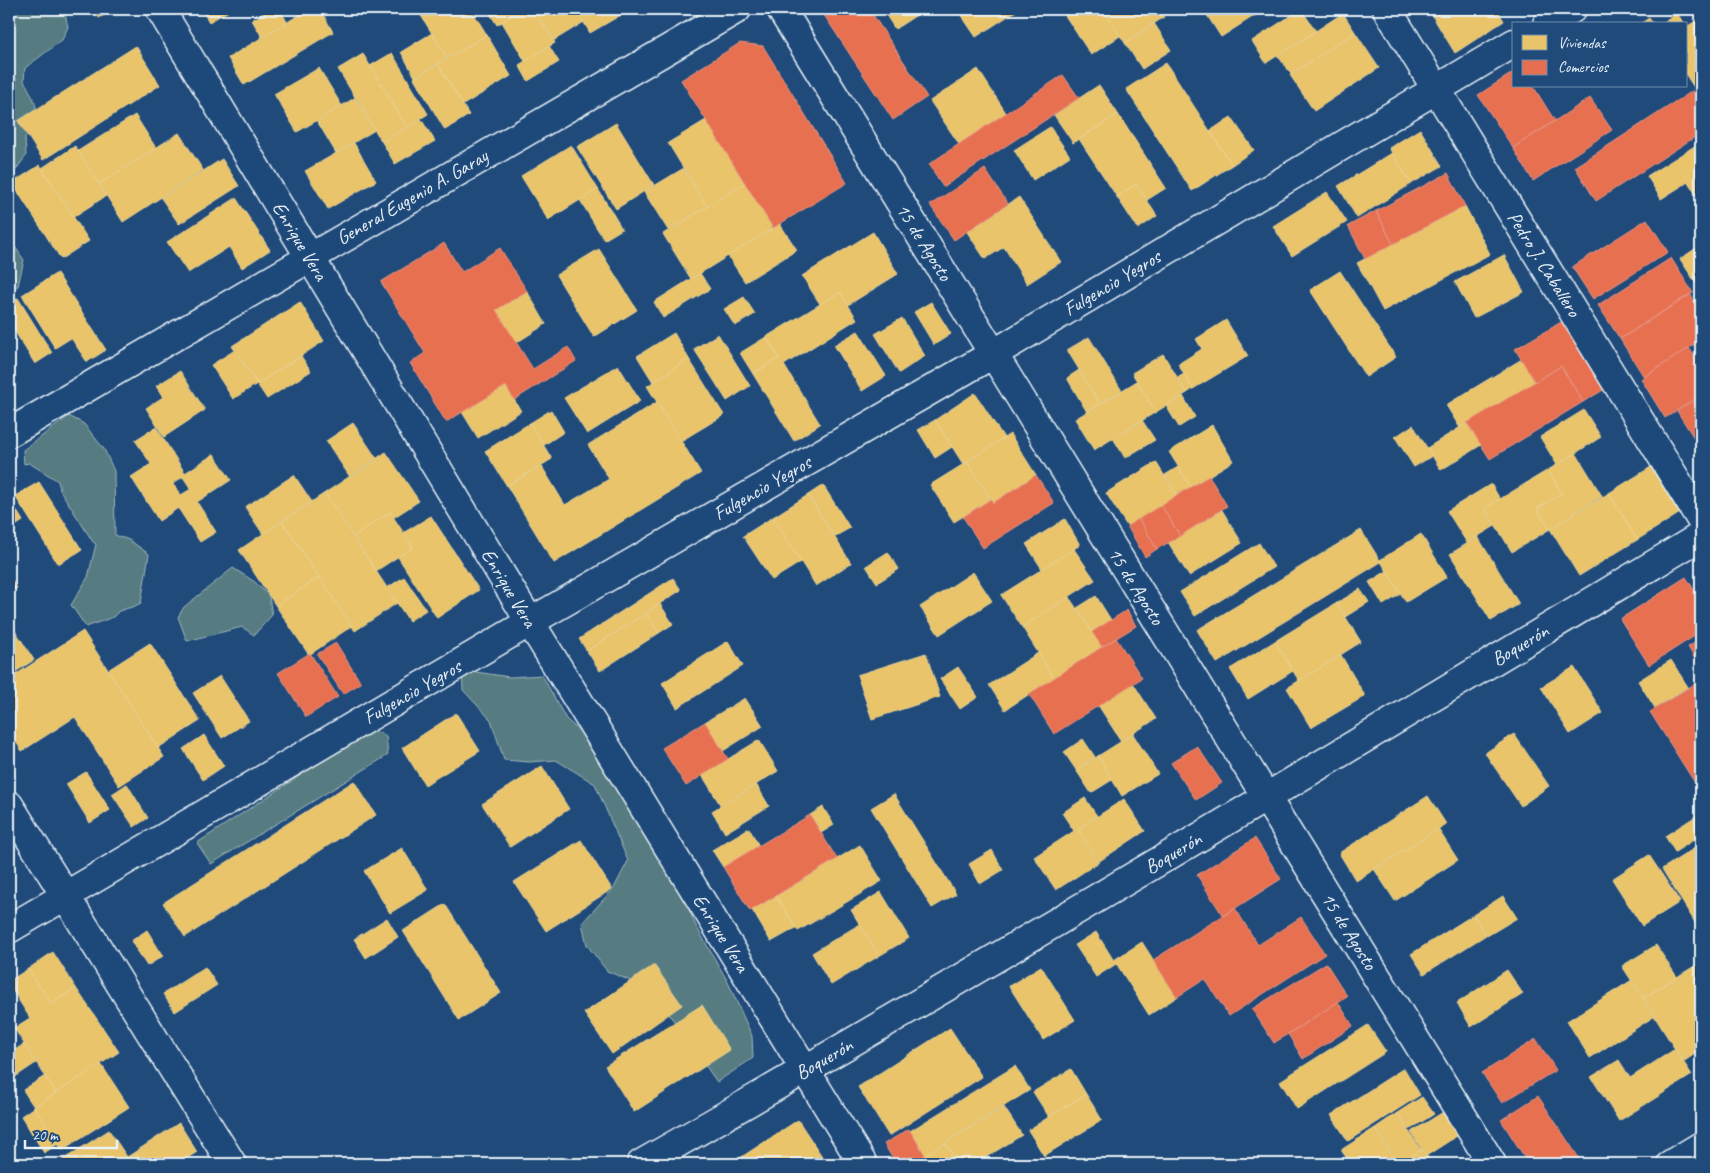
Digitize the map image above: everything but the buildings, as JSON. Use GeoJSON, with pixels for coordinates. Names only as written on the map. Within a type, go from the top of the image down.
{"type":"FeatureCollection","features":[{"type":"Feature","properties":{"kind":"street","name":"Enrique Vera"},"geometry":{"type":"LineString","coordinates":[[160,9],[530,622],[863,1164]]}},
{"type":"Feature","properties":{"kind":"street","name":"General Eugenio A. Garay"},"geometry":{"type":"LineString","coordinates":[[9,433],[309,256],[737,9]]}},
{"type":"Feature","properties":{"kind":"street","name":"15 de Agosto"},"geometry":{"type":"LineString","coordinates":[[780,9],[1492,1164]]}},
{"type":"Feature","properties":{"kind":"street","name":"Pedro J. Caballero"},"geometry":{"type":"LineString","coordinates":[[1387,9],[1701,520]]}},
{"type":"Feature","properties":{"kind":"street"},"geometry":{"type":"LineString","coordinates":[[1550,22],[1572,9]]}},
{"type":"Feature","properties":{"kind":"street","name":"Fulgencio Yegros"},"geometry":{"type":"LineString","coordinates":[[9,929],[530,622],[993,354],[1512,44]]}},
{"type":"Feature","properties":{"kind":"street","name":"Boquerón"},"geometry":{"type":"LineString","coordinates":[[641,1164],[806,1070],[1266,798],[1701,536]]}},
{"type":"Feature","properties":{"kind":"street"},"geometry":{"type":"LineString","coordinates":[[9,805],[232,1164]]}},
{"type":"Feature","properties":{"kind":"street"},"geometry":{"type":"LineString","coordinates":[[1671,1164],[1701,1146]]}},
{"type":"Feature","properties":{"kind":"green space"},"geometry":{"type":"Polygon","coordinates":[[[9,9],[64,9],[68,27],[62,40],[25,68],[24,81],[30,91],[38,118],[34,129],[25,137],[26,156],[9,179],[9,102],[17,86],[11,61],[9,9]]]}},
{"type":"Feature","properties":{"kind":"green space"},"geometry":{"type":"Polygon","coordinates":[[[9,238],[24,260],[18,286],[9,290],[9,238]]]}},
{"type":"Feature","properties":{"kind":"green space"},"geometry":{"type":"Polygon","coordinates":[[[69,416],[84,424],[104,449],[114,471],[115,535],[129,540],[149,554],[141,603],[119,611],[113,617],[86,627],[71,605],[88,577],[96,544],[60,490],[58,481],[29,463],[24,464],[23,450],[69,416]]]}},
{"type":"Feature","properties":{"kind":"green space"},"geometry":{"type":"Polygon","coordinates":[[[233,568],[255,582],[269,596],[272,615],[254,635],[242,627],[187,641],[178,617],[184,607],[233,568]]]}},
{"type":"Feature","properties":{"kind":"green space"},"geometry":{"type":"Polygon","coordinates":[[[462,670],[510,677],[542,675],[566,719],[607,755],[668,861],[696,926],[728,982],[752,1036],[753,1058],[717,1082],[664,1007],[640,985],[607,971],[587,945],[582,923],[614,888],[628,861],[595,784],[556,760],[529,762],[504,760],[491,720],[463,690],[462,670]]]}},
{"type":"Feature","properties":{"kind":"green space"},"geometry":{"type":"Polygon","coordinates":[[[371,729],[386,736],[388,755],[211,864],[197,843],[371,729]]]}}]}
